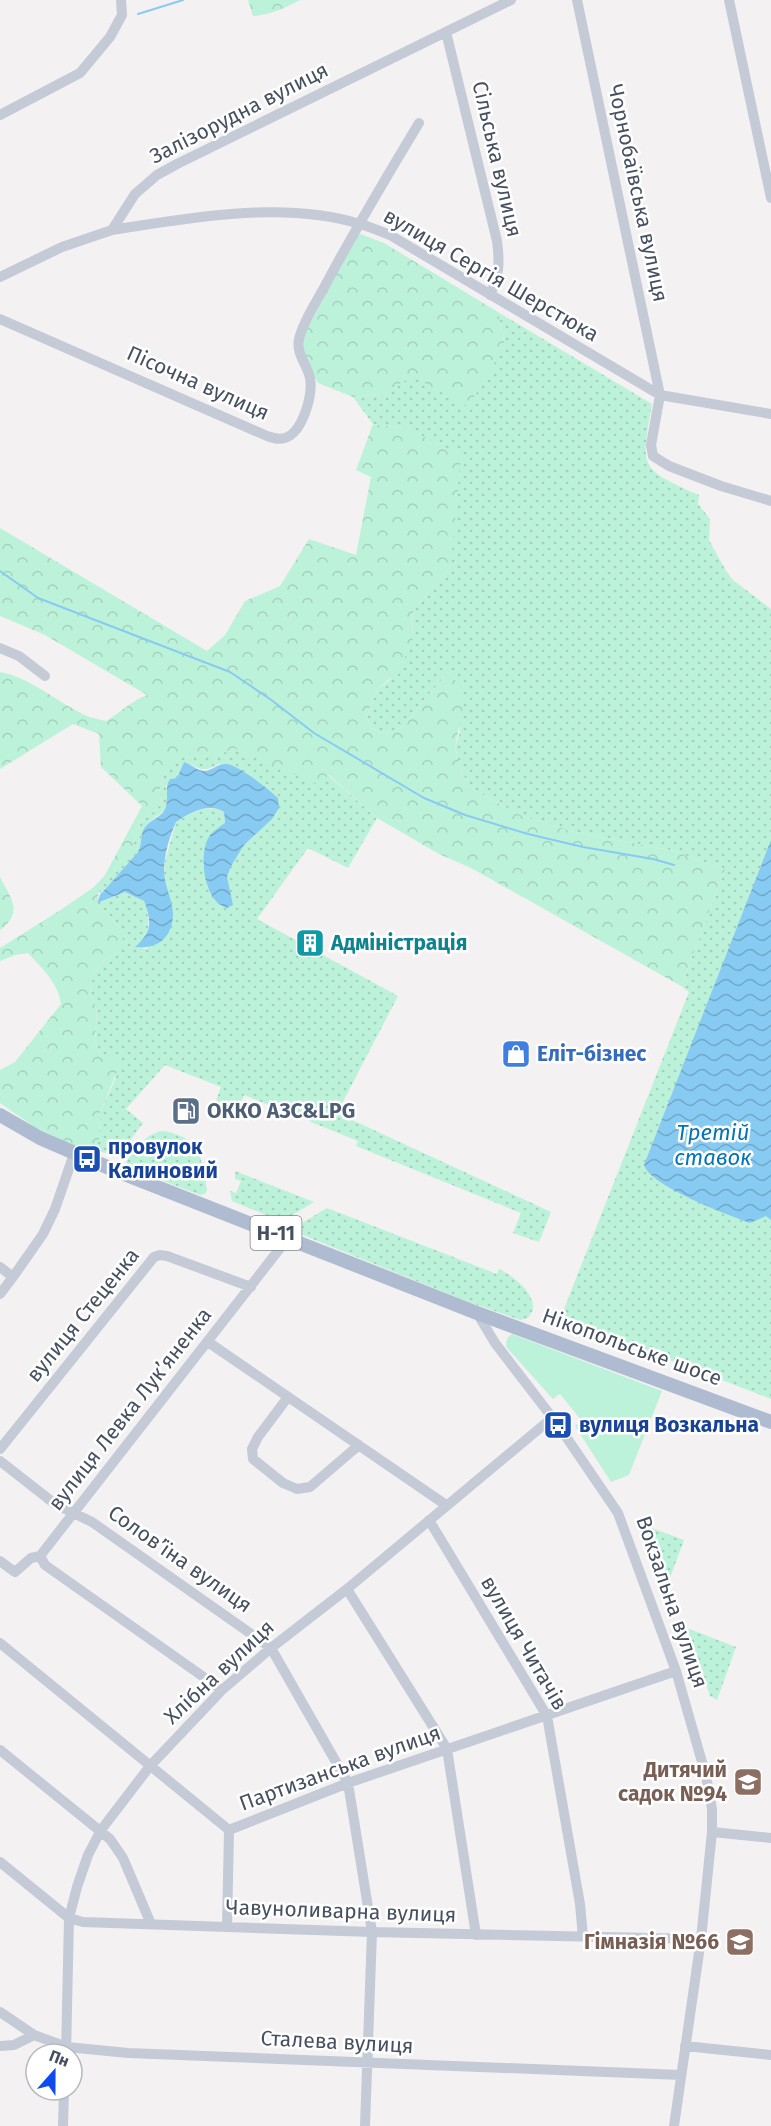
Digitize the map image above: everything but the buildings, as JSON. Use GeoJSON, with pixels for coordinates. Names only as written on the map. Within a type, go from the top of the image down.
{"type":"FeatureCollection","features":[{"type":"Feature","properties":{"kind":"main road","name":"Н-11"},"geometry":{"type":"LineString","coordinates":[[0,1115],[23,1130],[74,1154],[477,1313]]}},
{"type":"Feature","properties":{"kind":"main road","name":"Нікопольське шосе"},"geometry":{"type":"LineString","coordinates":[[477,1313],[771,1422]]}},
{"type":"Feature","properties":{"kind":"street"},"geometry":{"type":"LineString","coordinates":[[0,115],[80,73],[110,37],[122,15],[121,0]]}},
{"type":"Feature","properties":{"kind":"street","name":"Залізорудна вулиця"},"geometry":{"type":"LineString","coordinates":[[112,230],[135,194],[157,175],[511,0]]}},
{"type":"Feature","properties":{"kind":"street","name":"Чорнобаївська вулиця"},"geometry":{"type":"LineString","coordinates":[[577,0],[660,395]]}},
{"type":"Feature","properties":{"kind":"street"},"geometry":{"type":"LineString","coordinates":[[729,0],[771,198]]}},
{"type":"Feature","properties":{"kind":"street","name":"Сільська вулиця"},"geometry":{"type":"LineString","coordinates":[[446,32],[497,241],[499,270],[490,295]]}},
{"type":"Feature","properties":{"kind":"street","name":"Пісочна вулиця"},"geometry":{"type":"LineString","coordinates":[[0,319],[267,436],[285,438],[296,430],[306,408],[311,387],[307,367],[300,356],[298,346],[300,338],[358,223],[419,123]]}},
{"type":"Feature","properties":{"kind":"street","name":"вулиця Сергія Шерстюка"},"geometry":{"type":"LineString","coordinates":[[112,230],[199,216],[271,213],[322,216],[358,223],[390,235],[660,395],[771,414]]}},
{"type":"Feature","properties":{"kind":"street"},"geometry":{"type":"LineString","coordinates":[[0,277],[62,247],[112,230]]}},
{"type":"Feature","properties":{"kind":"street"},"geometry":{"type":"LineString","coordinates":[[660,395],[651,445],[653,456],[669,466],[721,486],[771,501]]}},
{"type":"Feature","properties":{"kind":"street"},"geometry":{"type":"LineString","coordinates":[[0,648],[19,656],[45,676]]}},
{"type":"Feature","properties":{"kind":"street"},"geometry":{"type":"LineString","coordinates":[[0,1294],[43,1234],[55,1209],[74,1154]]}},
{"type":"Feature","properties":{"kind":"street","name":"вулиця Левка Лукʼяненка"},"geometry":{"type":"LineString","coordinates":[[0,1561],[15,1572],[31,1558],[40,1556],[288,1238]]}},
{"type":"Feature","properties":{"kind":"street","name":"вулиця Стеценка"},"geometry":{"type":"LineString","coordinates":[[0,1449],[154,1257],[167,1256],[251,1287]]}},
{"type":"Feature","properties":{"kind":"street"},"geometry":{"type":"LineString","coordinates":[[0,1267],[13,1277]]}},
{"type":"Feature","properties":{"kind":"street","name":"Вокзальна вулиця"},"geometry":{"type":"LineString","coordinates":[[477,1313],[495,1343],[552,1418],[618,1513],[676,1671],[706,1776],[712,1809],[712,1832],[700,1939],[674,2126]]}},
{"type":"Feature","properties":{"kind":"street"},"geometry":{"type":"LineString","coordinates":[[208,1342],[446,1505]]}},
{"type":"Feature","properties":{"kind":"street"},"geometry":{"type":"LineString","coordinates":[[288,1397],[258,1437],[252,1449],[254,1459],[283,1483],[297,1490],[310,1487],[359,1445]]}},
{"type":"Feature","properties":{"kind":"street","name":"Хлібна вулиця"},"geometry":{"type":"LineString","coordinates":[[66,2042],[69,1918],[88,1855],[101,1830],[150,1766],[222,1690],[552,1418]]}},
{"type":"Feature","properties":{"kind":"street","name":"Соловʼїна вулиця"},"geometry":{"type":"LineString","coordinates":[[0,1461],[55,1504],[92,1522],[272,1647],[348,1783],[372,1932],[365,2126]]}},
{"type":"Feature","properties":{"kind":"street","name":"вулиця Читачів"},"geometry":{"type":"LineString","coordinates":[[429,1520],[547,1716],[580,1904],[583,1936]]}},
{"type":"Feature","properties":{"kind":"street"},"geometry":{"type":"LineString","coordinates":[[40,1556],[45,1565],[222,1690]]}},
{"type":"Feature","properties":{"kind":"street"},"geometry":{"type":"LineString","coordinates":[[347,1589],[447,1749],[476,1935]]}},
{"type":"Feature","properties":{"kind":"street","name":"Партизанська вулиця"},"geometry":{"type":"LineString","coordinates":[[0,1643],[229,1830],[348,1783],[676,1671]]}},
{"type":"Feature","properties":{"kind":"street"},"geometry":{"type":"LineString","coordinates":[[0,1750],[101,1830],[115,1845],[152,1924]]}},
{"type":"Feature","properties":{"kind":"street"},"geometry":{"type":"LineString","coordinates":[[227,1927],[229,1830]]}},
{"type":"Feature","properties":{"kind":"street"},"geometry":{"type":"LineString","coordinates":[[712,1832],[771,1838]]}},
{"type":"Feature","properties":{"kind":"street"},"geometry":{"type":"LineString","coordinates":[[0,1862],[69,1918]]}},
{"type":"Feature","properties":{"kind":"street","name":"Чавуноливарна вулиця"},"geometry":{"type":"LineString","coordinates":[[69,1918],[83,1922],[372,1932],[700,1939]]}},
{"type":"Feature","properties":{"kind":"street","name":"Сталева вулиця"},"geometry":{"type":"LineString","coordinates":[[0,2012],[34,2035],[49,2042]]}},
{"type":"Feature","properties":{"kind":"street"},"geometry":{"type":"LineString","coordinates":[[0,2046],[14,2045],[34,2035]]}},
{"type":"Feature","properties":{"kind":"street"},"geometry":{"type":"LineString","coordinates":[[685,2046],[771,2055]]}},
{"type":"Feature","properties":{"kind":"street","name":"Сталева вулиця"},"geometry":{"type":"LineString","coordinates":[[84,2051],[681,2075]]}},
{"type":"Feature","properties":{"kind":"street"},"geometry":{"type":"LineString","coordinates":[[63,2126],[64,2102]]}},
{"type":"Feature","properties":{"kind":"green space"},"geometry":{"type":"Polygon","coordinates":[[[248,0],[300,0],[277,11],[253,16],[248,0]]]}},
{"type":"Feature","properties":{"kind":"green space"},"geometry":{"type":"Polygon","coordinates":[[[358,233],[384,243],[498,312],[505,346],[468,407],[412,376],[386,393],[353,397],[318,383],[304,357],[303,337],[358,233]]]}},
{"type":"Feature","properties":{"kind":"green space"},"geometry":{"type":"Polygon","coordinates":[[[498,312],[652,404],[646,442],[648,464],[664,479],[699,495],[698,504],[710,519],[709,540],[726,571],[733,580],[771,609],[771,1399],[565,1320],[564,1309],[689,992],[681,986],[725,869],[670,850],[574,832],[522,816],[474,790],[461,772],[455,747],[460,732],[449,672],[403,727],[384,734],[371,728],[367,717],[378,689],[390,680],[412,637],[413,610],[451,566],[408,429],[373,424],[353,397],[386,393],[412,376],[505,346],[498,312]]]}},
{"type":"Feature","properties":{"kind":"green space"},"geometry":{"type":"Polygon","coordinates":[[[373,424],[408,429],[461,455],[451,566],[413,610],[412,637],[401,669],[378,689],[367,717],[371,728],[384,734],[403,727],[449,672],[461,688],[464,703],[455,747],[461,772],[474,790],[522,816],[574,832],[670,850],[725,869],[681,986],[377,818],[329,775],[317,784],[233,748],[211,756],[180,754],[161,781],[161,803],[155,811],[141,820],[133,846],[99,890],[97,903],[121,929],[124,946],[118,953],[103,961],[93,976],[90,994],[97,1009],[95,1041],[101,1055],[112,1054],[120,1064],[100,1113],[99,1141],[90,1153],[36,1128],[0,1103],[0,1070],[15,1062],[61,1004],[53,983],[28,953],[0,961],[0,948],[94,887],[105,875],[142,806],[101,767],[99,734],[73,724],[0,769],[0,672],[31,683],[82,714],[106,721],[147,695],[45,635],[0,616],[0,528],[207,651],[225,635],[245,601],[280,586],[309,539],[356,555],[371,477],[356,470],[373,424]]]}},
{"type":"Feature","properties":{"kind":"green space"},"geometry":{"type":"Polygon","coordinates":[[[233,748],[317,783],[328,775],[377,818],[348,868],[308,848],[257,919],[398,996],[337,1113],[551,1212],[539,1242],[513,1233],[521,1213],[356,1146],[358,1141],[244,1095],[238,1110],[216,1101],[221,1087],[165,1065],[126,1109],[143,1123],[118,1156],[98,1151],[90,1153],[99,1141],[100,1113],[116,1077],[101,1055],[95,1041],[97,1009],[90,994],[93,976],[103,961],[118,953],[121,929],[97,903],[125,892],[144,901],[148,914],[148,926],[145,937],[136,947],[147,949],[170,899],[164,874],[165,861],[176,822],[187,815],[212,808],[224,812],[225,823],[203,863],[208,888],[232,905],[227,879],[229,867],[238,851],[272,819],[260,788],[250,777],[233,768],[219,764],[204,769],[184,762],[177,778],[166,786],[165,809],[144,829],[138,852],[100,895],[99,890],[133,846],[141,820],[155,811],[161,803],[160,787],[163,775],[180,753],[211,756],[233,748]]]}},
{"type":"Feature","properties":{"kind":"green space"},"geometry":{"type":"Polygon","coordinates":[[[0,877],[11,899],[13,911],[12,917],[0,930],[0,877]]]}},
{"type":"Feature","properties":{"kind":"green space"},"geometry":{"type":"Polygon","coordinates":[[[164,1131],[186,1139],[198,1151],[207,1189],[205,1194],[200,1195],[127,1167],[126,1162],[142,1142],[157,1132],[164,1131]]]}},
{"type":"Feature","properties":{"kind":"green space"},"geometry":{"type":"Polygon","coordinates":[[[235,1171],[314,1202],[286,1219],[278,1220],[232,1201],[230,1191],[236,1193],[241,1181],[235,1179],[235,1171]]]}},
{"type":"Feature","properties":{"kind":"green space"},"geometry":{"type":"Polygon","coordinates":[[[327,1208],[497,1274],[499,1269],[516,1280],[527,1291],[533,1303],[533,1309],[528,1318],[520,1320],[466,1301],[295,1232],[297,1226],[327,1208]]]}},
{"type":"Feature","properties":{"kind":"green space"},"geometry":{"type":"Polygon","coordinates":[[[512,1334],[662,1391],[629,1475],[611,1482],[575,1426],[581,1420],[560,1394],[553,1399],[507,1348],[508,1337],[512,1334]]]}},
{"type":"Feature","properties":{"kind":"green space"},"geometry":{"type":"Polygon","coordinates":[[[644,1525],[684,1540],[670,1578],[662,1576],[644,1525]]]}},
{"type":"Feature","properties":{"kind":"green space"},"geometry":{"type":"Polygon","coordinates":[[[687,1628],[736,1647],[717,1700],[710,1696],[687,1628]]]}},
{"type":"Feature","properties":{"kind":"water"},"geometry":{"type":"Polygon","coordinates":[[[184,762],[205,771],[221,765],[232,765],[254,778],[274,794],[278,798],[279,808],[272,819],[244,845],[231,866],[227,877],[233,905],[227,908],[217,903],[211,894],[204,868],[204,850],[210,835],[225,823],[224,812],[206,808],[193,812],[176,822],[167,847],[164,866],[173,913],[170,929],[163,940],[157,944],[135,947],[145,936],[149,926],[144,901],[125,892],[97,903],[100,895],[138,852],[144,829],[165,810],[168,782],[170,779],[177,778],[184,762]]]}},
{"type":"Feature","properties":{"kind":"water","name":"Третій ставок"},"geometry":{"type":"Polygon","coordinates":[[[771,840],[771,1220],[766,1216],[750,1223],[708,1207],[674,1190],[649,1173],[644,1165],[771,840]]]}},
{"type":"Feature","properties":{"kind":"waterway"},"geometry":{"type":"LineString","coordinates":[[138,14],[183,0]]}},
{"type":"Feature","properties":{"kind":"waterway"},"geometry":{"type":"LineString","coordinates":[[0,571],[38,598],[230,672],[314,733],[424,798],[465,815],[528,834],[674,865]]}},
{"type":"Feature","properties":{"kind":"place","name":"Адміністрація"},"geometry":{"type":"Point","coordinates":[310,943]}},
{"type":"Feature","properties":{"kind":"place","name":"Еліт-бізнес"},"geometry":{"type":"Point","coordinates":[516,1054]}},
{"type":"Feature","properties":{"kind":"place","name":"ОККО АЗС&LPG"},"geometry":{"type":"Point","coordinates":[186,1111]}},
{"type":"Feature","properties":{"kind":"place","name":"провулок Калиновий"},"geometry":{"type":"Point","coordinates":[87,1159]}},
{"type":"Feature","properties":{"kind":"place","name":"вулиця Возкальна"},"geometry":{"type":"Point","coordinates":[558,1425]}},
{"type":"Feature","properties":{"kind":"place","name":"Дитячий садок №94"},"geometry":{"type":"Point","coordinates":[748,1782]}},
{"type":"Feature","properties":{"kind":"place","name":"Гімназія №66"},"geometry":{"type":"Point","coordinates":[740,1942]}}]}
